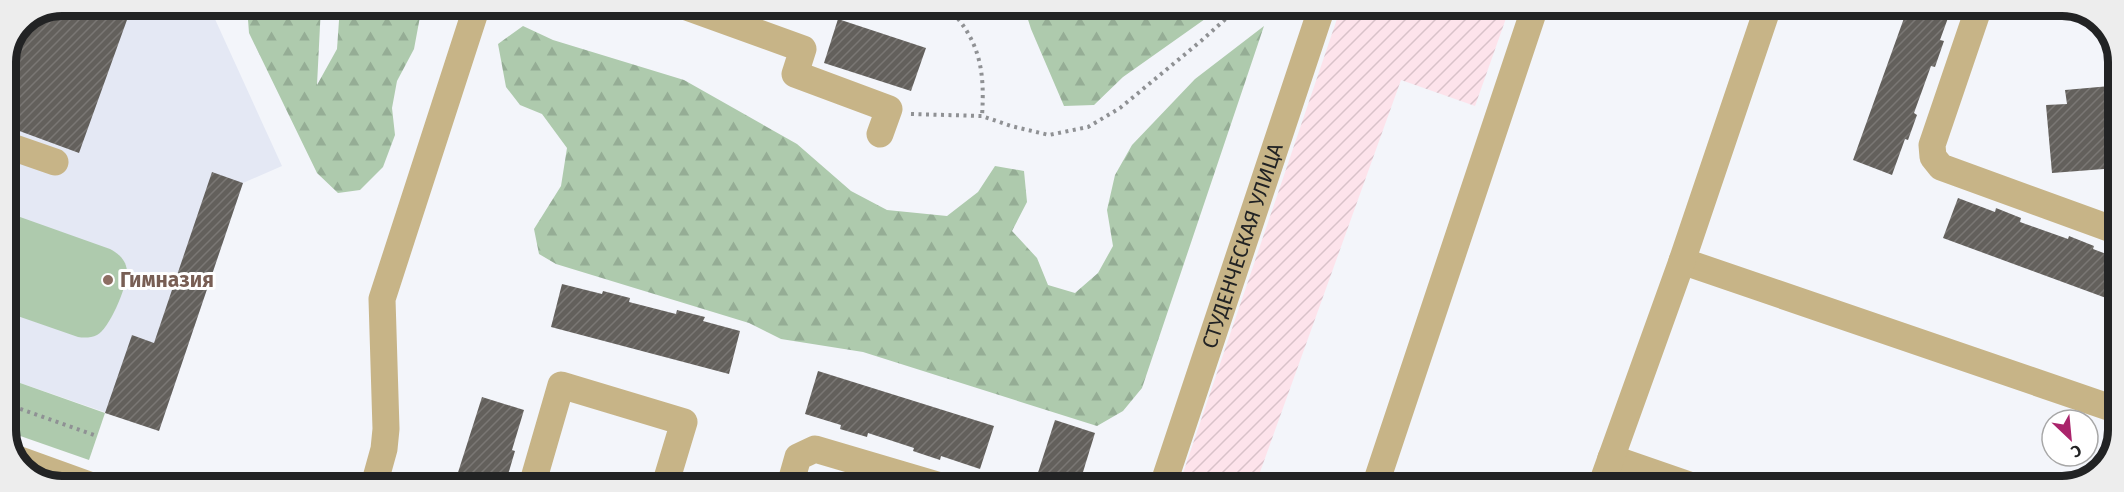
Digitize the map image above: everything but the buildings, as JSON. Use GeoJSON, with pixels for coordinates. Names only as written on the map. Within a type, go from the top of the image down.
{"type":"FeatureCollection","features":[{"type":"Feature","properties":{"kind":"street"},"geometry":{"type":"LineString","coordinates":[[376,476],[384,449],[386,429],[382,300],[474,16]]}},
{"type":"Feature","properties":{"kind":"street"},"geometry":{"type":"LineString","coordinates":[[712,16],[803,49],[795,74],[884,121]]}},
{"type":"Feature","properties":{"kind":"street","name":"СТУДЕНЧЕСКАЯ УЛИЦА"},"geometry":{"type":"LineString","coordinates":[[1166,476],[1319,16]]}},
{"type":"Feature","properties":{"kind":"street"},"geometry":{"type":"LineString","coordinates":[[1378,476],[1532,16]]}},
{"type":"Feature","properties":{"kind":"street"},"geometry":{"type":"LineString","coordinates":[[1605,476],[1682,261],[1765,16]]}},
{"type":"Feature","properties":{"kind":"street"},"geometry":{"type":"LineString","coordinates":[[1976,16],[1932,145],[1933,157],[1941,167],[2107,228]]}},
{"type":"Feature","properties":{"kind":"street"},"geometry":{"type":"LineString","coordinates":[[16,149],[55,162]]}},
{"type":"Feature","properties":{"kind":"street"},"geometry":{"type":"LineString","coordinates":[[1682,261],[2108,407]]}},
{"type":"Feature","properties":{"kind":"street"},"geometry":{"type":"LineString","coordinates":[[535,476],[561,385],[684,422],[668,476]]}},
{"type":"Feature","properties":{"kind":"street"},"geometry":{"type":"LineString","coordinates":[[793,476],[798,458],[815,448],[907,476]]}},
{"type":"Feature","properties":{"kind":"street"},"geometry":{"type":"LineString","coordinates":[[1611,458],[1663,476]]}},
{"type":"Feature","properties":{"kind":"street"},"geometry":{"type":"LineString","coordinates":[[33,465],[64,476]]}},
{"type":"Feature","properties":{"kind":"path"},"geometry":{"type":"LineString","coordinates":[[957,16],[964,23],[980,57],[984,87],[982,116]]}},
{"type":"Feature","properties":{"kind":"path"},"geometry":{"type":"LineString","coordinates":[[884,121],[913,115],[982,116],[1049,135],[1088,127],[1120,108],[1229,16]]}},
{"type":"Feature","properties":{"kind":"path"},"geometry":{"type":"LineString","coordinates":[[17,408],[97,436]]}},
{"type":"Feature","properties":{"kind":"shaded area","name":"Гимназия"},"geometry":{"type":"Polygon","coordinates":[[[214,16],[282,166],[243,183],[159,431],[17,382],[16,62],[24,37],[37,24],[53,17],[214,16]]]}},
{"type":"Feature","properties":{"kind":"shaded area"},"geometry":{"type":"Polygon","coordinates":[[[1338,16],[1507,16],[1475,106],[1401,80],[1259,476],[1182,476],[1338,16]]]}},
{"type":"Feature","properties":{"kind":"green space"},"geometry":{"type":"Polygon","coordinates":[[[248,16],[320,16],[317,85],[337,49],[339,16],[420,16],[414,49],[397,81],[392,108],[395,135],[383,167],[360,190],[338,193],[317,173],[249,33],[248,16]]]}},
{"type":"Feature","properties":{"kind":"green space"},"geometry":{"type":"Polygon","coordinates":[[[1027,16],[1209,16],[1123,77],[1094,105],[1064,106],[1027,16]]]}},
{"type":"Feature","properties":{"kind":"green space"},"geometry":{"type":"Polygon","coordinates":[[[523,26],[553,40],[684,80],[797,144],[851,191],[887,210],[947,216],[978,192],[995,166],[1024,171],[1027,202],[1012,231],[1037,258],[1048,285],[1075,293],[1098,273],[1113,246],[1107,210],[1115,175],[1132,145],[1195,79],[1264,26],[1142,388],[1123,411],[1097,426],[863,352],[781,339],[749,323],[556,264],[539,254],[534,229],[561,186],[567,148],[542,114],[520,105],[506,87],[498,44],[523,26]]]}},
{"type":"Feature","properties":{"kind":"green space"},"geometry":{"type":"Polygon","coordinates":[[[16,216],[110,249],[124,261],[127,271],[126,278],[112,316],[97,335],[88,338],[78,337],[17,316],[16,216]]]}},
{"type":"Feature","properties":{"kind":"green space"},"geometry":{"type":"Polygon","coordinates":[[[17,382],[105,413],[89,460],[17,435],[17,382]]]}},
{"type":"Feature","properties":{"kind":"place","name":"Гимназия"},"geometry":{"type":"Point","coordinates":[108,280]}}]}
